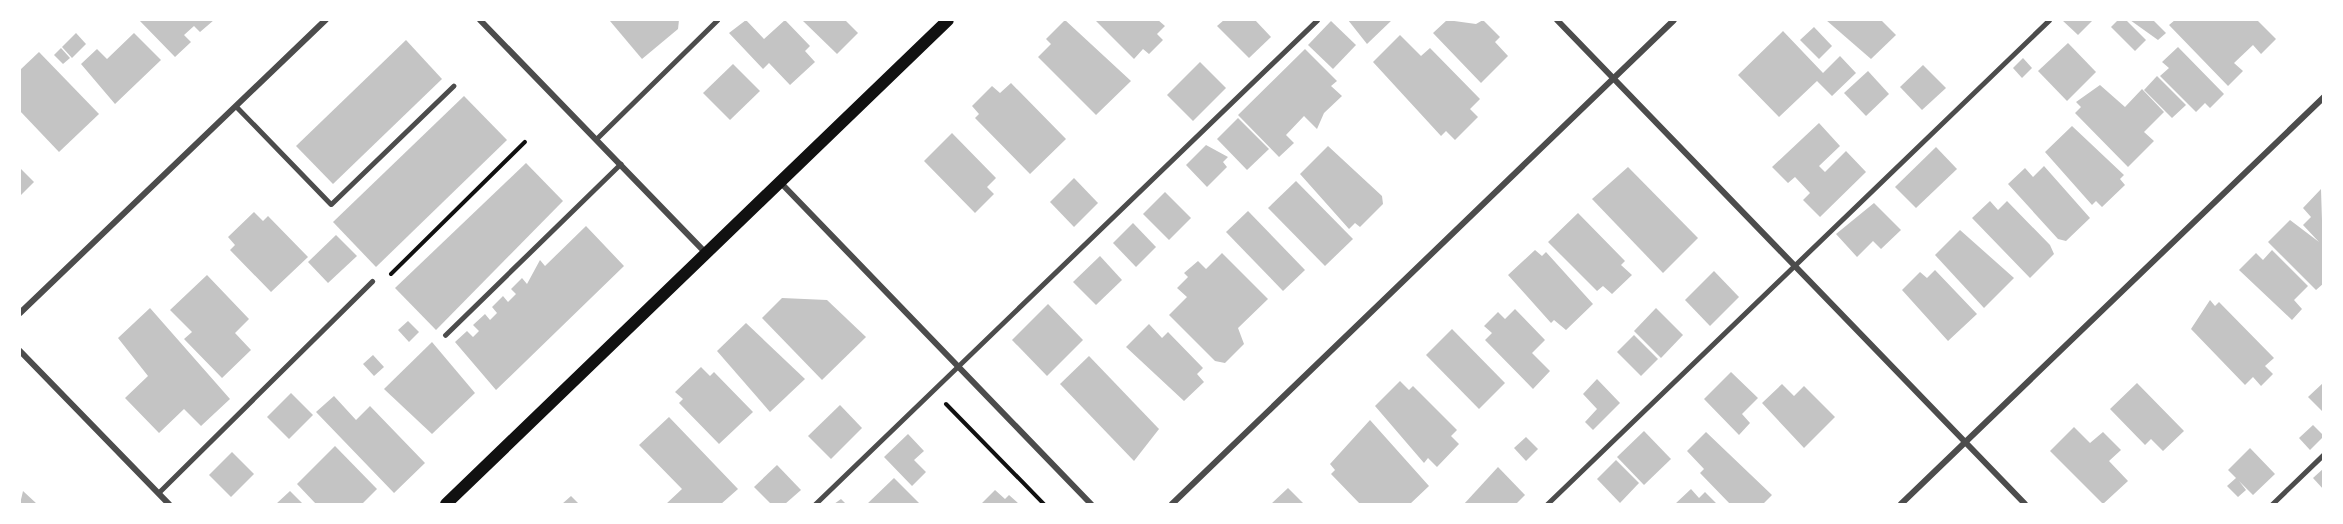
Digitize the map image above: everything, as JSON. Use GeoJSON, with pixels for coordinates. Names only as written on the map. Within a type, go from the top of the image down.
{"type":"FeatureCollection","features":[{"type":"Feature","properties":{"kind":"main road"},"geometry":{"type":"LineString","coordinates":[[446,504],[948,20]]}},
{"type":"Feature","properties":{"kind":"street"},"geometry":{"type":"LineString","coordinates":[[20,313],[326,20]]}},
{"type":"Feature","properties":{"kind":"street"},"geometry":{"type":"LineString","coordinates":[[480,20],[706,253]]}},
{"type":"Feature","properties":{"kind":"street"},"geometry":{"type":"LineString","coordinates":[[1557,20],[2025,504]]}},
{"type":"Feature","properties":{"kind":"street"},"geometry":{"type":"LineString","coordinates":[[1172,504],[1674,20]]}},
{"type":"Feature","properties":{"kind":"street"},"geometry":{"type":"LineString","coordinates":[[1901,504],[2324,97]]}},
{"type":"Feature","properties":{"kind":"street"},"geometry":{"type":"LineString","coordinates":[[780,182],[1091,504]]}},
{"type":"Feature","properties":{"kind":"street"},"geometry":{"type":"LineString","coordinates":[[20,351],[169,504]]}},
{"type":"Feature","properties":{"kind":"lane"},"geometry":{"type":"LineString","coordinates":[[596,139],[717,20]]}},
{"type":"Feature","properties":{"kind":"lane"},"geometry":{"type":"LineString","coordinates":[[815,504],[1317,20]]}},
{"type":"Feature","properties":{"kind":"lane"},"geometry":{"type":"LineString","coordinates":[[1547,504],[2049,20]]}},
{"type":"Feature","properties":{"kind":"lane"},"geometry":{"type":"LineString","coordinates":[[236,106],[331,204],[453,86]]}},
{"type":"Feature","properties":{"kind":"lane"},"geometry":{"type":"LineString","coordinates":[[445,335],[621,164]]}},
{"type":"Feature","properties":{"kind":"lane"},"geometry":{"type":"LineString","coordinates":[[158,493],[372,282]]}},
{"type":"Feature","properties":{"kind":"lane"},"geometry":{"type":"LineString","coordinates":[[2272,504],[2324,454]]}},
{"type":"Feature","properties":{"kind":"path"},"geometry":{"type":"LineString","coordinates":[[392,274],[525,142]]}},
{"type":"Feature","properties":{"kind":"path"},"geometry":{"type":"LineString","coordinates":[[933,391],[1044,504]]}},
{"type":"Feature","properties":{"kind":"building"},"geometry":{"type":"Polygon","coordinates":[[[139,20],[214,20],[200,32],[194,26],[184,35],[191,42],[175,57],[139,20]]]}},
{"type":"Feature","properties":{"kind":"building"},"geometry":{"type":"Polygon","coordinates":[[[679,20],[678,29],[642,59],[610,21],[679,20]]]}},
{"type":"Feature","properties":{"kind":"building"},"geometry":{"type":"Polygon","coordinates":[[[746,20],[764,39],[785,20],[810,46],[805,51],[815,62],[790,85],[769,63],[763,69],[729,33],[746,20]]]}},
{"type":"Feature","properties":{"kind":"building"},"geometry":{"type":"Polygon","coordinates":[[[802,20],[845,20],[858,33],[837,54],[802,20]]]}},
{"type":"Feature","properties":{"kind":"building"},"geometry":{"type":"Polygon","coordinates":[[[1065,20],[1131,81],[1096,115],[1038,57],[1051,44],[1046,39],[1065,20]]]}},
{"type":"Feature","properties":{"kind":"building"},"geometry":{"type":"Polygon","coordinates":[[[1095,20],[1158,20],[1165,26],[1157,34],[1163,40],[1149,54],[1143,49],[1134,59],[1095,20]]]}},
{"type":"Feature","properties":{"kind":"building"},"geometry":{"type":"Polygon","coordinates":[[[1224,20],[1255,20],[1271,37],[1249,58],[1217,26],[1224,20]]]}},
{"type":"Feature","properties":{"kind":"building"},"geometry":{"type":"Polygon","coordinates":[[[1348,20],[1392,20],[1367,44],[1348,20]]]}},
{"type":"Feature","properties":{"kind":"building"},"geometry":{"type":"Polygon","coordinates":[[[1447,20],[1476,24],[1483,20],[1500,37],[1495,42],[1508,56],[1481,83],[1433,33],[1447,20]]]}},
{"type":"Feature","properties":{"kind":"building"},"geometry":{"type":"Polygon","coordinates":[[[1826,20],[1881,20],[1896,35],[1871,59],[1826,20]]]}},
{"type":"Feature","properties":{"kind":"building"},"geometry":{"type":"Polygon","coordinates":[[[2062,20],[2093,20],[2078,35],[2062,20]]]}},
{"type":"Feature","properties":{"kind":"building"},"geometry":{"type":"Polygon","coordinates":[[[2118,20],[2126,20],[2146,40],[2135,51],[2111,27],[2118,20]]]}},
{"type":"Feature","properties":{"kind":"building"},"geometry":{"type":"Polygon","coordinates":[[[2130,20],[2153,20],[2166,33],[2158,40],[2130,20]]]}},
{"type":"Feature","properties":{"kind":"building"},"geometry":{"type":"Polygon","coordinates":[[[2175,20],[2257,20],[2276,39],[2261,54],[2253,45],[2234,63],[2243,71],[2228,86],[2169,25],[2175,20]]]}},
{"type":"Feature","properties":{"kind":"building"},"geometry":{"type":"Polygon","coordinates":[[[1331,21],[1356,45],[1333,69],[1308,45],[1331,21]]]}},
{"type":"Feature","properties":{"kind":"building"},"geometry":{"type":"Polygon","coordinates":[[[1814,27],[1832,46],[1819,59],[1800,40],[1814,27]]]}},
{"type":"Feature","properties":{"kind":"building"},"geometry":{"type":"Polygon","coordinates":[[[1783,31],[1823,73],[1840,56],[1856,73],[1832,96],[1817,81],[1779,117],[1738,75],[1783,31]]]}},
{"type":"Feature","properties":{"kind":"building"},"geometry":{"type":"Polygon","coordinates":[[[76,33],[86,44],[72,58],[62,47],[76,33]]]}},
{"type":"Feature","properties":{"kind":"building"},"geometry":{"type":"Polygon","coordinates":[[[134,33],[161,60],[115,104],[81,64],[97,49],[107,59],[134,33]]]}},
{"type":"Feature","properties":{"kind":"building"},"geometry":{"type":"Polygon","coordinates":[[[1400,35],[1421,56],[1430,48],[1480,99],[1470,109],[1478,117],[1455,140],[1446,131],[1441,136],[1373,62],[1400,35]]]}},
{"type":"Feature","properties":{"kind":"building"},"geometry":{"type":"Polygon","coordinates":[[[406,40],[442,79],[333,184],[296,146],[406,40]]]}},
{"type":"Feature","properties":{"kind":"building"},"geometry":{"type":"Polygon","coordinates":[[[2068,43],[2096,72],[2067,101],[2038,71],[2068,43]]]}},
{"type":"Feature","properties":{"kind":"building"},"geometry":{"type":"Polygon","coordinates":[[[2178,47],[2224,94],[2210,108],[2205,103],[2196,112],[2160,76],[2169,68],[2162,62],[2178,47]]]}},
{"type":"Feature","properties":{"kind":"building"},"geometry":{"type":"Polygon","coordinates":[[[61,48],[70,58],[63,64],[54,55],[61,48]]]}},
{"type":"Feature","properties":{"kind":"building"},"geometry":{"type":"Polygon","coordinates":[[[1305,49],[1337,81],[1331,86],[1342,96],[1324,113],[1317,129],[1304,116],[1286,135],[1294,143],[1279,157],[1238,115],[1305,49]]]}},
{"type":"Feature","properties":{"kind":"building"},"geometry":{"type":"Polygon","coordinates":[[[39,52],[99,114],[59,152],[20,111],[20,70],[39,52]]]}},
{"type":"Feature","properties":{"kind":"building"},"geometry":{"type":"Polygon","coordinates":[[[2023,58],[2032,68],[2022,78],[2013,68],[2023,58]]]}},
{"type":"Feature","properties":{"kind":"building"},"geometry":{"type":"Polygon","coordinates":[[[1200,62],[1226,88],[1193,121],[1167,95],[1200,62]]]}},
{"type":"Feature","properties":{"kind":"building"},"geometry":{"type":"Polygon","coordinates":[[[733,64],[760,91],[730,120],[703,93],[733,64]]]}},
{"type":"Feature","properties":{"kind":"building"},"geometry":{"type":"Polygon","coordinates":[[[1923,65],[1946,88],[1922,110],[1900,87],[1923,65]]]}},
{"type":"Feature","properties":{"kind":"building"},"geometry":{"type":"Polygon","coordinates":[[[1868,71],[1889,94],[1866,116],[1844,93],[1868,71]]]}},
{"type":"Feature","properties":{"kind":"building"},"geometry":{"type":"Polygon","coordinates":[[[2157,76],[2186,105],[2172,118],[2144,90],[2157,76]]]}},
{"type":"Feature","properties":{"kind":"building"},"geometry":{"type":"Polygon","coordinates":[[[1011,83],[1066,139],[1030,174],[975,118],[979,114],[972,106],[992,86],[1000,93],[1011,83]]]}},
{"type":"Feature","properties":{"kind":"building"},"geometry":{"type":"Polygon","coordinates":[[[2100,85],[2125,107],[2142,89],[2164,112],[2144,132],[2154,141],[2128,167],[2075,113],[2081,107],[2076,102],[2100,85]]]}},
{"type":"Feature","properties":{"kind":"building"},"geometry":{"type":"Polygon","coordinates":[[[464,96],[507,140],[376,267],[333,222],[464,96]]]}},
{"type":"Feature","properties":{"kind":"building"},"geometry":{"type":"Polygon","coordinates":[[[1238,118],[1269,149],[1247,170],[1217,139],[1238,118]]]}},
{"type":"Feature","properties":{"kind":"building"},"geometry":{"type":"Polygon","coordinates":[[[1819,123],[1840,146],[1819,166],[1825,172],[1846,151],[1866,172],[1820,217],[1803,200],[1810,193],[1795,177],[1788,183],[1772,167],[1819,123]]]}},
{"type":"Feature","properties":{"kind":"building"},"geometry":{"type":"Polygon","coordinates":[[[2072,126],[2124,175],[2120,179],[2125,185],[2102,207],[2096,201],[2092,205],[2045,152],[2072,126]]]}},
{"type":"Feature","properties":{"kind":"building"},"geometry":{"type":"Polygon","coordinates":[[[952,133],[996,178],[987,187],[994,194],[975,213],[924,161],[952,133]]]}},
{"type":"Feature","properties":{"kind":"building"},"geometry":{"type":"Polygon","coordinates":[[[1206,145],[1228,157],[1223,162],[1227,167],[1207,187],[1186,165],[1206,145]]]}},
{"type":"Feature","properties":{"kind":"building"},"geometry":{"type":"Polygon","coordinates":[[[1328,146],[1382,196],[1383,204],[1360,227],[1355,223],[1349,229],[1300,174],[1328,146]]]}},
{"type":"Feature","properties":{"kind":"building"},"geometry":{"type":"Polygon","coordinates":[[[1936,147],[1957,169],[1916,208],[1895,187],[1936,147]]]}},
{"type":"Feature","properties":{"kind":"building"},"geometry":{"type":"Polygon","coordinates":[[[526,163],[563,201],[436,330],[395,288],[526,163]]]}},
{"type":"Feature","properties":{"kind":"building"},"geometry":{"type":"Polygon","coordinates":[[[2044,166],[2090,218],[2066,241],[2058,239],[2008,184],[2025,168],[2033,177],[2044,166]]]}},
{"type":"Feature","properties":{"kind":"building"},"geometry":{"type":"Polygon","coordinates":[[[1628,167],[1698,238],[1663,273],[1592,199],[1628,167]]]}},
{"type":"Feature","properties":{"kind":"building"},"geometry":{"type":"Polygon","coordinates":[[[20,168],[34,182],[20,196],[20,168]]]}},
{"type":"Feature","properties":{"kind":"building"},"geometry":{"type":"Polygon","coordinates":[[[1074,178],[1098,203],[1074,227],[1050,202],[1074,178]]]}},
{"type":"Feature","properties":{"kind":"building"},"geometry":{"type":"Polygon","coordinates":[[[1296,181],[1353,239],[1325,266],[1268,208],[1296,181]]]}},
{"type":"Feature","properties":{"kind":"building"},"geometry":{"type":"Polygon","coordinates":[[[2321,189],[2324,283],[2316,290],[2268,242],[2290,220],[2319,242],[2303,225],[2311,217],[2303,208],[2321,189]]]}},
{"type":"Feature","properties":{"kind":"building"},"geometry":{"type":"Polygon","coordinates":[[[1165,192],[1191,218],[1169,240],[1143,214],[1165,192]]]}},
{"type":"Feature","properties":{"kind":"building"},"geometry":{"type":"Polygon","coordinates":[[[1990,201],[1998,210],[2007,201],[2050,245],[2054,254],[2030,278],[1972,218],[1990,201]]]}},
{"type":"Feature","properties":{"kind":"building"},"geometry":{"type":"Polygon","coordinates":[[[1874,203],[1901,230],[1881,249],[1873,241],[1857,257],[1836,234],[1874,203]]]}},
{"type":"Feature","properties":{"kind":"building"},"geometry":{"type":"Polygon","coordinates":[[[1248,211],[1305,270],[1283,291],[1226,232],[1248,211]]]}},
{"type":"Feature","properties":{"kind":"building"},"geometry":{"type":"Polygon","coordinates":[[[254,212],[263,221],[268,216],[308,257],[271,292],[230,250],[235,245],[228,237],[254,212]]]}},
{"type":"Feature","properties":{"kind":"building"},"geometry":{"type":"Polygon","coordinates":[[[1578,213],[1625,261],[1621,265],[1632,275],[1612,294],[1603,286],[1597,291],[1548,242],[1578,213]]]}},
{"type":"Feature","properties":{"kind":"building"},"geometry":{"type":"Polygon","coordinates":[[[1133,223],[1156,247],[1136,267],[1113,243],[1133,223]]]}},
{"type":"Feature","properties":{"kind":"building"},"geometry":{"type":"Polygon","coordinates":[[[586,226],[624,266],[496,390],[455,342],[467,331],[473,337],[479,331],[473,325],[485,314],[490,320],[497,313],[492,307],[503,296],[508,302],[516,294],[511,289],[522,278],[527,284],[540,260],[545,266],[586,226]]]}},
{"type":"Feature","properties":{"kind":"building"},"geometry":{"type":"Polygon","coordinates":[[[1960,230],[2014,278],[1984,308],[1935,255],[1960,230]]]}},
{"type":"Feature","properties":{"kind":"building"},"geometry":{"type":"Polygon","coordinates":[[[336,235],[357,256],[328,283],[308,262],[336,235]]]}},
{"type":"Feature","properties":{"kind":"building"},"geometry":{"type":"Polygon","coordinates":[[[1535,250],[1542,256],[1546,252],[1593,304],[1566,330],[1554,320],[1551,323],[1508,275],[1535,250]]]}},
{"type":"Feature","properties":{"kind":"building"},"geometry":{"type":"Polygon","coordinates":[[[2272,250],[2308,286],[2294,300],[2302,309],[2292,320],[2239,270],[2256,253],[2263,260],[2272,250]]]}},
{"type":"Feature","properties":{"kind":"building"},"geometry":{"type":"Polygon","coordinates":[[[1222,253],[1268,299],[1238,328],[1244,344],[1225,363],[1215,361],[1169,315],[1187,297],[1177,288],[1188,277],[1184,273],[1198,261],[1206,269],[1222,253]]]}},
{"type":"Feature","properties":{"kind":"building"},"geometry":{"type":"Polygon","coordinates":[[[1100,256],[1122,280],[1096,305],[1073,282],[1100,256]]]}},
{"type":"Feature","properties":{"kind":"building"},"geometry":{"type":"Polygon","coordinates":[[[1935,270],[1977,314],[1948,341],[1902,290],[1920,272],[1927,278],[1935,270]]]}},
{"type":"Feature","properties":{"kind":"building"},"geometry":{"type":"Polygon","coordinates":[[[1714,271],[1739,297],[1710,326],[1685,300],[1714,271]]]}},
{"type":"Feature","properties":{"kind":"building"},"geometry":{"type":"Polygon","coordinates":[[[207,275],[249,319],[235,333],[251,350],[222,378],[184,339],[192,332],[170,310],[207,275]]]}},
{"type":"Feature","properties":{"kind":"building"},"geometry":{"type":"Polygon","coordinates":[[[782,298],[827,300],[866,337],[822,380],[762,318],[782,298]]]}},
{"type":"Feature","properties":{"kind":"building"},"geometry":{"type":"Polygon","coordinates":[[[2210,300],[2215,306],[2219,302],[2274,358],[2265,366],[2273,374],[2261,386],[2253,377],[2245,385],[2191,329],[2210,300]]]}},
{"type":"Feature","properties":{"kind":"building"},"geometry":{"type":"Polygon","coordinates":[[[1048,304],[1083,340],[1047,376],[1012,340],[1048,304]]]}},
{"type":"Feature","properties":{"kind":"building"},"geometry":{"type":"Polygon","coordinates":[[[150,308],[230,399],[201,426],[184,409],[159,433],[125,398],[148,376],[118,338],[150,308]]]}},
{"type":"Feature","properties":{"kind":"building"},"geometry":{"type":"Polygon","coordinates":[[[1656,308],[1683,335],[1661,358],[1634,331],[1656,308]]]}},
{"type":"Feature","properties":{"kind":"building"},"geometry":{"type":"Polygon","coordinates":[[[1515,309],[1545,340],[1532,353],[1550,371],[1533,389],[1485,340],[1492,333],[1484,326],[1498,312],[1505,319],[1515,309]]]}},
{"type":"Feature","properties":{"kind":"building"},"geometry":{"type":"Polygon","coordinates":[[[408,321],[419,332],[409,342],[398,330],[408,321]]]}},
{"type":"Feature","properties":{"kind":"building"},"geometry":{"type":"Polygon","coordinates":[[[746,323],[805,379],[770,412],[717,351],[746,323]]]}},
{"type":"Feature","properties":{"kind":"building"},"geometry":{"type":"Polygon","coordinates":[[[1149,324],[1162,338],[1168,332],[1203,368],[1197,374],[1204,382],[1184,401],[1126,347],[1149,324]]]}},
{"type":"Feature","properties":{"kind":"building"},"geometry":{"type":"Polygon","coordinates":[[[1452,329],[1505,383],[1479,409],[1426,355],[1452,329]]]}},
{"type":"Feature","properties":{"kind":"building"},"geometry":{"type":"Polygon","coordinates":[[[1634,335],[1658,359],[1641,376],[1617,352],[1634,335]]]}},
{"type":"Feature","properties":{"kind":"building"},"geometry":{"type":"Polygon","coordinates":[[[432,342],[475,393],[432,434],[384,389],[432,342]]]}},
{"type":"Feature","properties":{"kind":"building"},"geometry":{"type":"Polygon","coordinates":[[[373,355],[384,367],[374,376],[363,364],[373,355]]]}},
{"type":"Feature","properties":{"kind":"building"},"geometry":{"type":"Polygon","coordinates":[[[1089,356],[1159,429],[1134,461],[1060,384],[1089,356]]]}},
{"type":"Feature","properties":{"kind":"building"},"geometry":{"type":"Polygon","coordinates":[[[701,367],[710,376],[714,372],[753,412],[719,444],[679,403],[683,399],[675,392],[701,367]]]}},
{"type":"Feature","properties":{"kind":"building"},"geometry":{"type":"Polygon","coordinates":[[[1731,372],[1758,398],[1742,414],[1750,423],[1739,435],[1704,399],[1731,372]]]}},
{"type":"Feature","properties":{"kind":"building"},"geometry":{"type":"Polygon","coordinates":[[[1597,379],[1620,403],[1593,430],[1585,422],[1597,409],[1583,394],[1597,379]]]}},
{"type":"Feature","properties":{"kind":"building"},"geometry":{"type":"Polygon","coordinates":[[[1400,381],[1409,390],[1413,386],[1457,430],[1451,436],[1459,444],[1437,467],[1428,458],[1424,463],[1375,406],[1400,381]]]}},
{"type":"Feature","properties":{"kind":"building"},"geometry":{"type":"Polygon","coordinates":[[[2324,382],[2324,413],[2308,397],[2324,382]]]}},
{"type":"Feature","properties":{"kind":"building"},"geometry":{"type":"Polygon","coordinates":[[[2137,383],[2184,431],[2163,451],[2151,439],[2145,445],[2110,409],[2137,383]]]}},
{"type":"Feature","properties":{"kind":"building"},"geometry":{"type":"Polygon","coordinates":[[[1782,384],[1794,396],[1804,386],[1835,417],[1804,448],[1762,403],[1782,384]]]}},
{"type":"Feature","properties":{"kind":"building"},"geometry":{"type":"Polygon","coordinates":[[[291,393],[313,415],[289,439],[267,417],[291,393]]]}},
{"type":"Feature","properties":{"kind":"building"},"geometry":{"type":"Polygon","coordinates":[[[334,396],[356,420],[370,406],[425,463],[394,493],[316,412],[334,396]]]}},
{"type":"Feature","properties":{"kind":"building"},"geometry":{"type":"Polygon","coordinates":[[[840,405],[862,428],[831,459],[808,436],[840,405]]]}},
{"type":"Feature","properties":{"kind":"building"},"geometry":{"type":"Polygon","coordinates":[[[669,417],[738,489],[721,504],[666,504],[682,489],[639,445],[669,417]]]}},
{"type":"Feature","properties":{"kind":"building"},"geometry":{"type":"Polygon","coordinates":[[[1370,420],[1429,486],[1410,504],[1360,504],[1331,474],[1335,470],[1330,464],[1370,420]]]}},
{"type":"Feature","properties":{"kind":"building"},"geometry":{"type":"Polygon","coordinates":[[[2313,425],[2324,436],[2310,450],[2299,438],[2313,425]]]}},
{"type":"Feature","properties":{"kind":"building"},"geometry":{"type":"Polygon","coordinates":[[[2074,427],[2090,443],[2103,432],[2121,450],[2109,461],[2128,481],[2103,504],[2050,451],[2074,427]]]}},
{"type":"Feature","properties":{"kind":"building"},"geometry":{"type":"Polygon","coordinates":[[[1644,431],[1671,459],[1644,485],[1617,457],[1644,431]]]}},
{"type":"Feature","properties":{"kind":"building"},"geometry":{"type":"Polygon","coordinates":[[[1706,432],[1772,495],[1763,504],[1730,504],[1700,473],[1704,469],[1687,451],[1706,432]]]}},
{"type":"Feature","properties":{"kind":"building"},"geometry":{"type":"Polygon","coordinates":[[[908,434],[924,451],[914,460],[926,472],[912,486],[884,457],[908,434]]]}},
{"type":"Feature","properties":{"kind":"building"},"geometry":{"type":"Polygon","coordinates":[[[1526,437],[1538,449],[1526,461],[1514,448],[1526,437]]]}},
{"type":"Feature","properties":{"kind":"building"},"geometry":{"type":"Polygon","coordinates":[[[335,446],[377,489],[362,504],[316,504],[297,484],[335,446]]]}},
{"type":"Feature","properties":{"kind":"building"},"geometry":{"type":"Polygon","coordinates":[[[2250,448],[2275,474],[2253,495],[2239,481],[2246,490],[2238,497],[2227,486],[2236,478],[2228,470],[2250,448]]]}},
{"type":"Feature","properties":{"kind":"building"},"geometry":{"type":"Polygon","coordinates":[[[232,452],[254,474],[231,497],[209,475],[232,452]]]}},
{"type":"Feature","properties":{"kind":"building"},"geometry":{"type":"Polygon","coordinates":[[[1616,460],[1639,483],[1620,503],[1597,479],[1616,460]]]}},
{"type":"Feature","properties":{"kind":"building"},"geometry":{"type":"Polygon","coordinates":[[[777,465],[801,490],[785,504],[771,504],[754,487],[777,465]]]}},
{"type":"Feature","properties":{"kind":"building"},"geometry":{"type":"Polygon","coordinates":[[[1498,467],[1525,495],[1516,504],[1464,504],[1498,467]]]}},
{"type":"Feature","properties":{"kind":"building"},"geometry":{"type":"Polygon","coordinates":[[[2324,468],[2324,490],[2313,478],[2324,468]]]}},
{"type":"Feature","properties":{"kind":"building"},"geometry":{"type":"Polygon","coordinates":[[[894,478],[920,504],[867,504],[894,478]]]}},
{"type":"Feature","properties":{"kind":"building"},"geometry":{"type":"Polygon","coordinates":[[[1288,488],[1304,504],[1271,504],[1288,488]]]}},
{"type":"Feature","properties":{"kind":"building"},"geometry":{"type":"Polygon","coordinates":[[[1691,489],[1699,498],[1705,492],[1717,504],[1675,504],[1691,489]]]}},
{"type":"Feature","properties":{"kind":"building"},"geometry":{"type":"Polygon","coordinates":[[[995,490],[1005,499],[1009,495],[1019,504],[981,504],[995,490]]]}},
{"type":"Feature","properties":{"kind":"building"},"geometry":{"type":"Polygon","coordinates":[[[23,491],[37,504],[20,504],[23,491]]]}},
{"type":"Feature","properties":{"kind":"building"},"geometry":{"type":"Polygon","coordinates":[[[290,491],[303,504],[276,504],[290,491]]]}},
{"type":"Feature","properties":{"kind":"building"},"geometry":{"type":"Polygon","coordinates":[[[571,496],[579,504],[562,504],[571,496]]]}},
{"type":"Feature","properties":{"kind":"building"},"geometry":{"type":"Polygon","coordinates":[[[841,499],[846,504],[834,504],[841,499]]]}}]}
